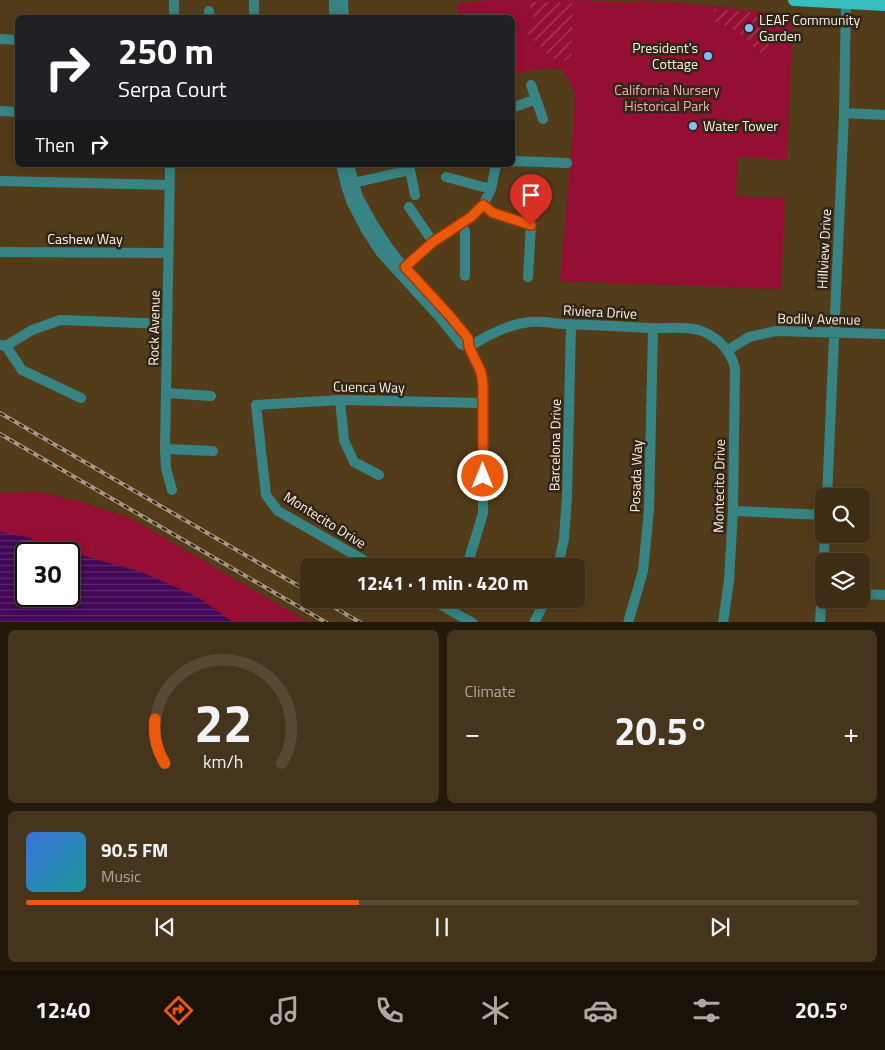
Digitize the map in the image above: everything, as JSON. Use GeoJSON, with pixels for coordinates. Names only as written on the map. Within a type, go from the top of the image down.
{"type":"FeatureCollection","features":[{"type":"Feature","properties":{"kind":"main road"},"geometry":{"type":"LineString","coordinates":[[794,0],[885,5]]}},
{"type":"Feature","properties":{"kind":"street"},"geometry":{"type":"LineString","coordinates":[[174,0],[174,15]]}},
{"type":"Feature","properties":{"kind":"street"},"geometry":{"type":"LineString","coordinates":[[254,0],[254,15]]}},
{"type":"Feature","properties":{"kind":"street"},"geometry":{"type":"LineString","coordinates":[[334,0],[334,15]]}},
{"type":"Feature","properties":{"kind":"street"},"geometry":{"type":"LineString","coordinates":[[343,0],[344,15]]}},
{"type":"Feature","properties":{"kind":"street","name":"Hillview Drive"},"geometry":{"type":"LineString","coordinates":[[827,488],[844,113],[846,3]]}},
{"type":"Feature","properties":{"kind":"street"},"geometry":{"type":"LineString","coordinates":[[0,39],[15,40]]}},
{"type":"Feature","properties":{"kind":"street"},"geometry":{"type":"LineString","coordinates":[[531,85],[543,118]]}},
{"type":"Feature","properties":{"kind":"street"},"geometry":{"type":"LineString","coordinates":[[515,107],[536,99]]}},
{"type":"Feature","properties":{"kind":"street"},"geometry":{"type":"LineString","coordinates":[[0,111],[15,112]]}},
{"type":"Feature","properties":{"kind":"street"},"geometry":{"type":"LineString","coordinates":[[844,113],[885,115]]}},
{"type":"Feature","properties":{"kind":"street"},"geometry":{"type":"LineString","coordinates":[[515,161],[567,163]]}},
{"type":"Feature","properties":{"kind":"street","name":"Rock Avenue"},"geometry":{"type":"LineString","coordinates":[[170,167],[165,450],[166,468],[172,490]]}},
{"type":"Feature","properties":{"kind":"street"},"geometry":{"type":"LineString","coordinates":[[342,167],[373,224],[388,247],[468,338],[469,347],[481,372],[483,385],[483,513],[470,558]]}},
{"type":"Feature","properties":{"kind":"street"},"geometry":{"type":"LineString","coordinates":[[349,167],[352,203],[381,253],[442,320],[461,344],[469,347]]}},
{"type":"Feature","properties":{"kind":"street"},"geometry":{"type":"LineString","coordinates":[[405,267],[433,242],[471,217],[483,205],[491,189],[498,167]]}},
{"type":"Feature","properties":{"kind":"street"},"geometry":{"type":"LineString","coordinates":[[350,184],[410,170],[415,195]]}},
{"type":"Feature","properties":{"kind":"street"},"geometry":{"type":"LineString","coordinates":[[446,177],[491,189]]}},
{"type":"Feature","properties":{"kind":"street"},"geometry":{"type":"LineString","coordinates":[[0,181],[170,185]]}},
{"type":"Feature","properties":{"kind":"street"},"geometry":{"type":"LineString","coordinates":[[483,205],[493,213],[531,225],[528,277]]}},
{"type":"Feature","properties":{"kind":"street"},"geometry":{"type":"LineString","coordinates":[[409,207],[433,242]]}},
{"type":"Feature","properties":{"kind":"street"},"geometry":{"type":"LineString","coordinates":[[461,224],[465,231],[465,276]]}},
{"type":"Feature","properties":{"kind":"street","name":"Cashew Way"},"geometry":{"type":"LineString","coordinates":[[0,252],[169,253]]}},
{"type":"Feature","properties":{"kind":"street"},"geometry":{"type":"LineString","coordinates":[[81,398],[22,370],[3,346],[32,330],[60,320],[168,324]]}},
{"type":"Feature","properties":{"kind":"street","name":"Riviera Drive"},"geometry":{"type":"LineString","coordinates":[[469,347],[506,327],[529,322],[689,328],[712,336],[728,350]]}},
{"type":"Feature","properties":{"kind":"street","name":"Barcelona Drive"},"geometry":{"type":"LineString","coordinates":[[560,558],[564,538],[568,496],[572,324]]}},
{"type":"Feature","properties":{"kind":"street","name":"Posada Way"},"geometry":{"type":"LineString","coordinates":[[628,622],[643,571],[649,510],[653,328]]}},
{"type":"Feature","properties":{"kind":"street","name":"Bodily Avenue"},"geometry":{"type":"LineString","coordinates":[[728,350],[749,337],[776,330],[885,334]]}},
{"type":"Feature","properties":{"kind":"street","name":"Montecito Drive"},"geometry":{"type":"LineString","coordinates":[[724,622],[729,580],[733,511],[735,369],[728,350]]}},
{"type":"Feature","properties":{"kind":"street"},"geometry":{"type":"LineString","coordinates":[[167,393],[210,396]]}},
{"type":"Feature","properties":{"kind":"street"},"geometry":{"type":"LineString","coordinates":[[340,400],[344,440],[354,462],[379,475]]}},
{"type":"Feature","properties":{"kind":"street","name":"Cuenca Way"},"geometry":{"type":"LineString","coordinates":[[256,405],[340,400],[483,403]]}},
{"type":"Feature","properties":{"kind":"street","name":"Montecito Drive"},"geometry":{"type":"LineString","coordinates":[[256,405],[266,495],[278,511],[360,558]]}},
{"type":"Feature","properties":{"kind":"street"},"geometry":{"type":"LineString","coordinates":[[165,450],[213,451]]}},
{"type":"Feature","properties":{"kind":"street"},"geometry":{"type":"LineString","coordinates":[[733,511],[815,515]]}},
{"type":"Feature","properties":{"kind":"street"},"geometry":{"type":"LineString","coordinates":[[870,594],[885,595]]}},
{"type":"Feature","properties":{"kind":"street"},"geometry":{"type":"LineString","coordinates":[[454,608],[473,622]]}},
{"type":"Feature","properties":{"kind":"street"},"geometry":{"type":"LineString","coordinates":[[534,622],[541,608]]}},
{"type":"Feature","properties":{"kind":"street"},"geometry":{"type":"LineString","coordinates":[[820,622],[821,608]]}},
{"type":"Feature","properties":{"kind":"green space","name":"California Nursery Historical Park"},"geometry":{"type":"Polygon","coordinates":[[[492,0],[574,0],[662,4],[632,0],[643,0],[793,16],[787,160],[738,157],[736,196],[785,198],[781,289],[560,281],[575,93],[563,70],[546,68],[515,74],[515,15],[458,15],[458,3],[492,0]]]}},
{"type":"Feature","properties":{"kind":"green space"},"geometry":{"type":"Polygon","coordinates":[[[528,2],[573,3],[571,61],[551,58],[525,31],[532,27],[533,23],[533,14],[528,2]]]}},
{"type":"Feature","properties":{"kind":"green space","name":"LEAF Community Garden"},"geometry":{"type":"Polygon","coordinates":[[[714,9],[769,14],[768,53],[756,52],[738,33],[713,21],[714,9]]]}},
{"type":"Feature","properties":{"kind":"green space"},"geometry":{"type":"Polygon","coordinates":[[[41,492],[130,518],[308,622],[0,622],[0,493],[41,492]]]}},
{"type":"Feature","properties":{"kind":"shaded area"},"geometry":{"type":"Polygon","coordinates":[[[0,532],[31,538],[36,542],[15,542],[15,607],[80,607],[80,555],[141,572],[196,596],[233,622],[0,622],[0,532]]]}},
{"type":"Feature","properties":{"kind":"railway"},"geometry":{"type":"LineString","coordinates":[[0,413],[300,587]]}},
{"type":"Feature","properties":{"kind":"railway"},"geometry":{"type":"LineString","coordinates":[[0,434],[325,622]]}},
{"type":"Feature","properties":{"kind":"railway"},"geometry":{"type":"LineString","coordinates":[[335,608],[359,622]]}},
{"type":"Feature","properties":{"kind":"place","name":"LEAF Community Garden"},"geometry":{"type":"Point","coordinates":[749,28]}},
{"type":"Feature","properties":{"kind":"place","name":"President's Cottage"},"geometry":{"type":"Point","coordinates":[708,56]}},
{"type":"Feature","properties":{"kind":"place","name":"Water Tower"},"geometry":{"type":"Point","coordinates":[693,126]}},
{"type":"Feature","properties":{"kind":"route"},"geometry":{"type":"LineString","coordinates":[[483,476],[483,385],[481,372],[469,347],[468,338],[405,267],[433,242],[471,217],[483,205],[493,213],[531,225]]}}]}
